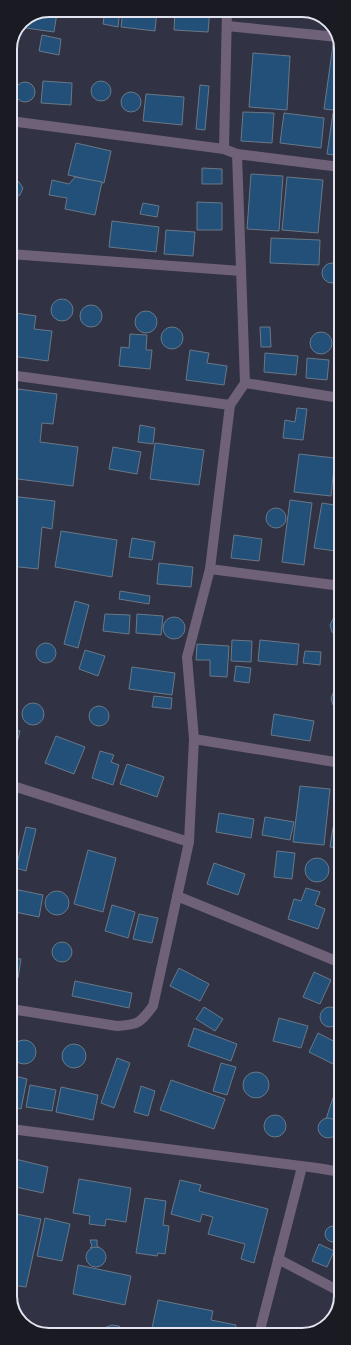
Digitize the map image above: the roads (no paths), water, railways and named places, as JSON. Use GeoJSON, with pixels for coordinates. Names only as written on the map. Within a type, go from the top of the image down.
{"type":"FeatureCollection","features":[{"type":"Feature","properties":{"kind":"street"},"geometry":{"type":"LineString","coordinates":[[224,149],[227,17]]}},
{"type":"Feature","properties":{"kind":"street"},"geometry":{"type":"LineString","coordinates":[[227,26],[331,36]]}},
{"type":"Feature","properties":{"kind":"street"},"geometry":{"type":"LineString","coordinates":[[17,122],[224,149],[237,154],[334,166]]}},
{"type":"Feature","properties":{"kind":"street"},"geometry":{"type":"LineString","coordinates":[[17,1010],[118,1026],[131,1025],[143,1020],[153,1006],[189,842],[194,739],[187,657],[210,569],[230,405],[245,383],[237,154]]}},
{"type":"Feature","properties":{"kind":"street"},"geometry":{"type":"LineString","coordinates":[[17,254],[241,270]]}},
{"type":"Feature","properties":{"kind":"street"},"geometry":{"type":"LineString","coordinates":[[17,376],[230,405]]}},
{"type":"Feature","properties":{"kind":"street"},"geometry":{"type":"LineString","coordinates":[[245,383],[334,397]]}},
{"type":"Feature","properties":{"kind":"street"},"geometry":{"type":"LineString","coordinates":[[210,569],[334,585]]}},
{"type":"Feature","properties":{"kind":"street"},"geometry":{"type":"LineString","coordinates":[[194,739],[334,762]]}},
{"type":"Feature","properties":{"kind":"street"},"geometry":{"type":"LineString","coordinates":[[17,787],[189,842]]}},
{"type":"Feature","properties":{"kind":"street"},"geometry":{"type":"LineString","coordinates":[[177,896],[334,960]]}},
{"type":"Feature","properties":{"kind":"street"},"geometry":{"type":"LineString","coordinates":[[17,1129],[334,1171]]}},
{"type":"Feature","properties":{"kind":"street"},"geometry":{"type":"LineString","coordinates":[[261,1328],[302,1167]]}},
{"type":"Feature","properties":{"kind":"street"},"geometry":{"type":"LineString","coordinates":[[278,1260],[334,1288]]}}]}
